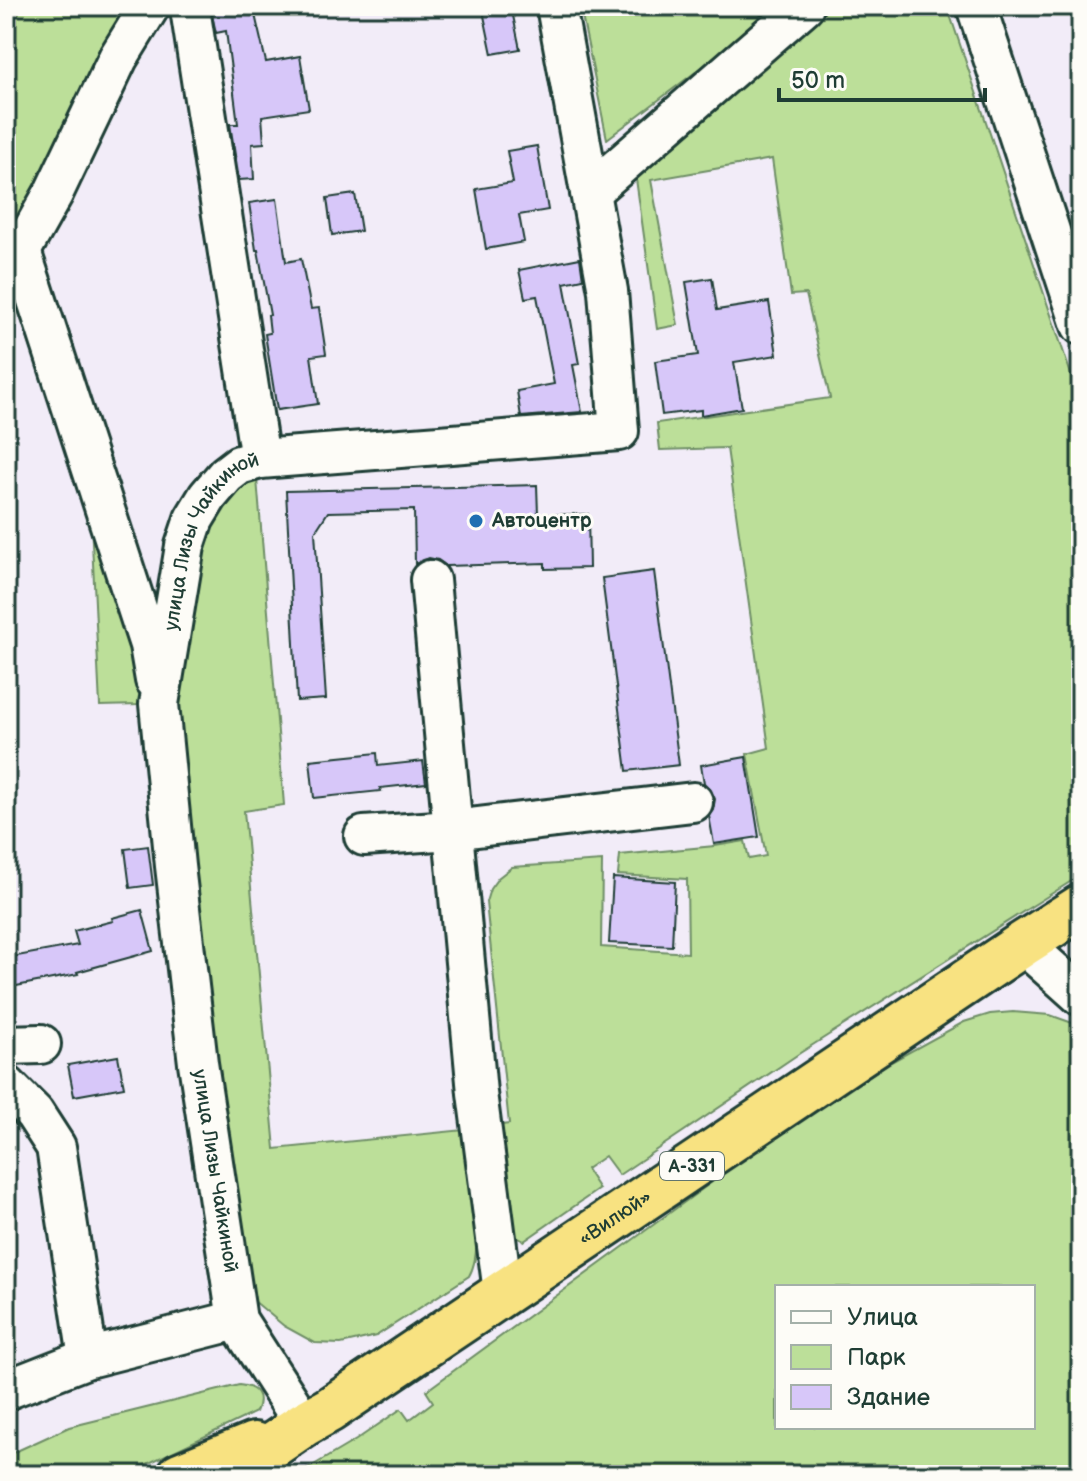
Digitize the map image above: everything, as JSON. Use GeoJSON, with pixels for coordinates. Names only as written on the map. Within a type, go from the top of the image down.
{"type":"FeatureCollection","features":[{"type":"Feature","properties":{"kind":"highway","name":"«Вилюй»"},"geometry":{"type":"LineString","coordinates":[[229,1475],[1081,907]]}},
{"type":"Feature","properties":{"kind":"highway"},"geometry":{"type":"LineString","coordinates":[[180,1475],[304,1424]]}},
{"type":"Feature","properties":{"kind":"street"},"geometry":{"type":"LineString","coordinates":[[150,6],[118,58],[53,194],[14,260],[149,645],[159,704]]}},
{"type":"Feature","properties":{"kind":"street","name":"улица Лизы Чайкиной"},"geometry":{"type":"LineString","coordinates":[[237,1320],[198,1063],[159,704],[185,546],[194,519],[226,475],[239,465],[260,459],[619,431],[608,291],[556,6]]}},
{"type":"Feature","properties":{"kind":"street"},"geometry":{"type":"LineString","coordinates":[[590,192],[804,6]]}},
{"type":"Feature","properties":{"kind":"street"},"geometry":{"type":"LineString","coordinates":[[976,6],[1081,325]]}},
{"type":"Feature","properties":{"kind":"street"},"geometry":{"type":"LineString","coordinates":[[191,15],[260,459]]}},
{"type":"Feature","properties":{"kind":"street"},"geometry":{"type":"LineString","coordinates":[[430,580],[477,1093],[503,1292]]}},
{"type":"Feature","properties":{"kind":"street"},"geometry":{"type":"LineString","coordinates":[[364,836],[452,830],[693,802]]}},
{"type":"Feature","properties":{"kind":"street"},"geometry":{"type":"LineString","coordinates":[[1023,944],[1081,996]]}},
{"type":"Feature","properties":{"kind":"street"},"geometry":{"type":"LineString","coordinates":[[6,1085],[20,1114],[56,1147],[88,1358]]}},
{"type":"Feature","properties":{"kind":"street"},"geometry":{"type":"LineString","coordinates":[[6,1390],[88,1358],[237,1320],[304,1424]]}},
{"type":"Feature","properties":{"kind":"green space"},"geometry":{"type":"Polygon","coordinates":[[[6,6],[126,6],[6,251],[6,6]]]}},
{"type":"Feature","properties":{"kind":"green space"},"geometry":{"type":"Polygon","coordinates":[[[580,6],[783,6],[607,139],[580,6]]]}},
{"type":"Feature","properties":{"kind":"green space"},"geometry":{"type":"Polygon","coordinates":[[[827,6],[947,6],[1081,404],[1081,875],[800,1053],[619,1175],[605,1156],[586,1169],[599,1189],[524,1241],[516,1237],[509,1225],[492,1126],[509,1124],[486,902],[490,889],[512,867],[602,861],[601,947],[688,953],[687,879],[618,875],[620,855],[745,841],[749,859],[766,856],[747,754],[769,748],[727,448],[660,450],[657,423],[830,398],[806,294],[791,295],[772,159],[651,180],[678,325],[657,329],[636,179],[648,155],[827,6]]]}},
{"type":"Feature","properties":{"kind":"green space"},"geometry":{"type":"Polygon","coordinates":[[[20,287],[148,703],[100,706],[91,522],[13,296],[20,287]]]}},
{"type":"Feature","properties":{"kind":"green space"},"geometry":{"type":"Polygon","coordinates":[[[256,467],[284,805],[244,811],[275,1149],[464,1130],[475,1205],[477,1245],[469,1276],[376,1336],[341,1344],[315,1343],[284,1326],[254,1301],[236,1256],[171,693],[174,627],[224,490],[256,467]]]}},
{"type":"Feature","properties":{"kind":"green space"},"geometry":{"type":"Polygon","coordinates":[[[1013,1012],[1050,1015],[1081,1026],[1081,1475],[297,1475],[401,1409],[409,1420],[433,1402],[426,1391],[779,1133],[891,1062],[964,1022],[990,1014],[1013,1012]]]}},
{"type":"Feature","properties":{"kind":"green space"},"geometry":{"type":"Polygon","coordinates":[[[239,1385],[257,1393],[259,1401],[256,1412],[124,1475],[6,1475],[6,1456],[69,1427],[239,1385]]]}},
{"type":"Feature","properties":{"kind":"building"},"geometry":{"type":"Polygon","coordinates":[[[210,6],[253,6],[266,62],[300,56],[309,109],[262,116],[264,143],[252,144],[254,179],[239,180],[230,124],[238,124],[226,31],[216,33],[210,6]]]}},
{"type":"Feature","properties":{"kind":"building"},"geometry":{"type":"Polygon","coordinates":[[[482,6],[511,6],[520,49],[492,54],[482,6]]]}},
{"type":"Feature","properties":{"kind":"building"},"geometry":{"type":"Polygon","coordinates":[[[537,146],[548,210],[519,215],[524,242],[486,249],[476,189],[513,183],[507,151],[537,146]]]}},
{"type":"Feature","properties":{"kind":"building"},"geometry":{"type":"Polygon","coordinates":[[[355,194],[361,231],[332,235],[327,198],[355,194]]]}},
{"type":"Feature","properties":{"kind":"building"},"geometry":{"type":"Polygon","coordinates":[[[277,199],[286,262],[301,259],[311,309],[319,308],[326,354],[311,356],[318,404],[277,410],[265,334],[270,333],[270,315],[249,203],[277,199]]]}},
{"type":"Feature","properties":{"kind":"building"},"geometry":{"type":"Polygon","coordinates":[[[580,258],[583,279],[564,283],[579,364],[573,365],[582,412],[521,417],[517,391],[554,384],[537,296],[525,298],[519,270],[580,258]]]}},
{"type":"Feature","properties":{"kind":"building"},"geometry":{"type":"Polygon","coordinates":[[[712,278],[717,310],[769,302],[777,355],[734,362],[742,408],[701,415],[701,410],[662,415],[655,361],[698,355],[686,282],[712,278]]]}},
{"type":"Feature","properties":{"kind":"building","name":"Автоцентр"},"geometry":{"type":"Polygon","coordinates":[[[537,485],[538,515],[588,514],[589,568],[545,569],[545,563],[446,566],[429,558],[415,564],[414,510],[328,512],[315,532],[326,699],[297,701],[286,491],[537,485]]]}},
{"type":"Feature","properties":{"kind":"building"},"geometry":{"type":"Polygon","coordinates":[[[654,571],[679,765],[627,771],[602,578],[654,571]]]}},
{"type":"Feature","properties":{"kind":"building"},"geometry":{"type":"Polygon","coordinates":[[[377,753],[378,766],[423,761],[426,783],[314,798],[310,760],[377,753]]]}},
{"type":"Feature","properties":{"kind":"building"},"geometry":{"type":"Polygon","coordinates":[[[746,757],[759,837],[714,844],[709,816],[715,799],[704,783],[701,765],[746,757]]]}},
{"type":"Feature","properties":{"kind":"building"},"geometry":{"type":"Polygon","coordinates":[[[148,846],[153,885],[130,888],[125,849],[148,846]]]}},
{"type":"Feature","properties":{"kind":"building"},"geometry":{"type":"Polygon","coordinates":[[[613,878],[675,882],[672,946],[609,943],[613,878]]]}},
{"type":"Feature","properties":{"kind":"building"},"geometry":{"type":"Polygon","coordinates":[[[142,910],[153,951],[78,974],[6,988],[6,958],[78,945],[74,931],[142,910]]]}},
{"type":"Feature","properties":{"kind":"building"},"geometry":{"type":"Polygon","coordinates":[[[118,1056],[124,1087],[74,1096],[68,1065],[118,1056]]]}},
{"type":"Feature","properties":{"kind":"place","name":"Автоцентр"},"geometry":{"type":"Point","coordinates":[476,521]}}]}
